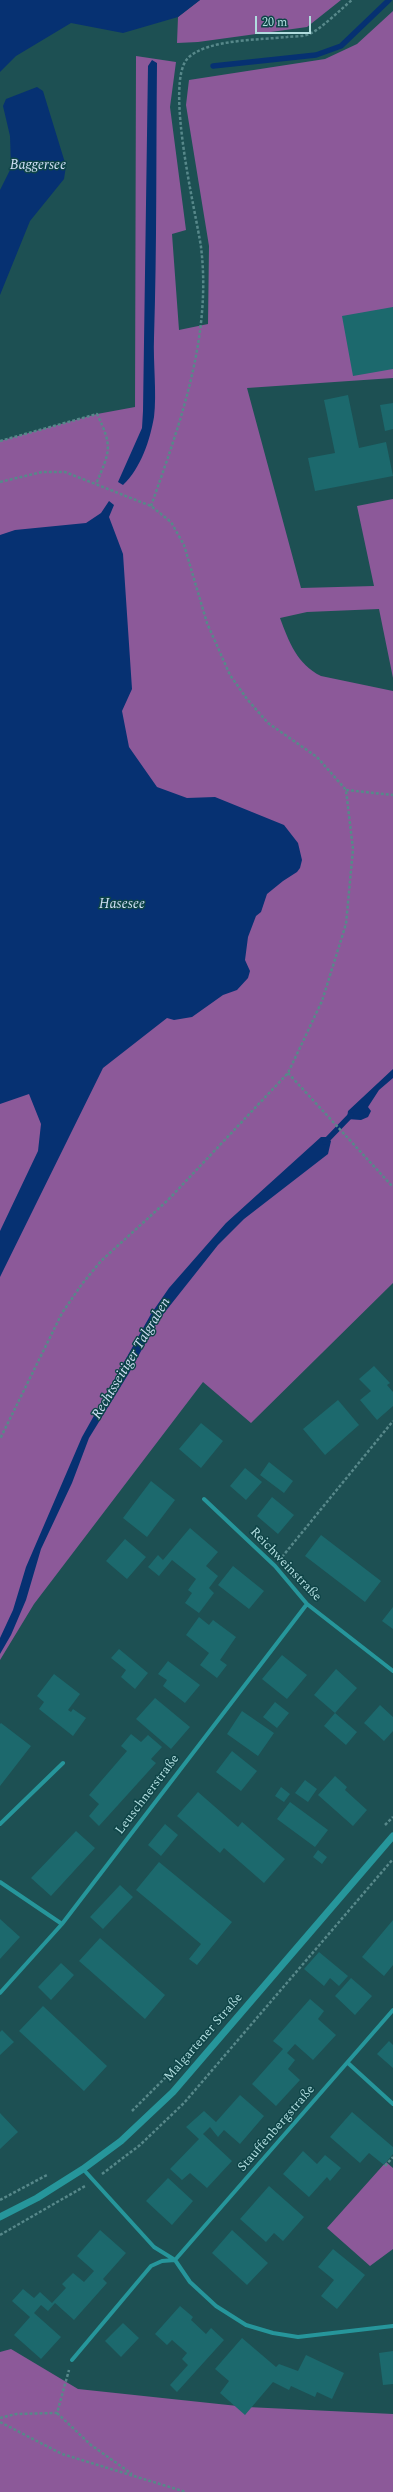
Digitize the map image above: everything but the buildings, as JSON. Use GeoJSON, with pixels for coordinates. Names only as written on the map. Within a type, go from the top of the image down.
{"type":"FeatureCollection","features":[{"type":"Feature","properties":{"kind":"street","name":"Reichweinstraße"},"geometry":{"type":"LineString","coordinates":[[204,1499],[275,1566],[306,1604],[393,1671]]}},
{"type":"Feature","properties":{"kind":"street","name":"Leuschnerstraße"},"geometry":{"type":"LineString","coordinates":[[0,1993],[62,1924],[306,1604]]}},
{"type":"Feature","properties":{"kind":"street"},"geometry":{"type":"LineString","coordinates":[[0,1824],[63,1764]]}},
{"type":"Feature","properties":{"kind":"street","name":"Malgartener Straße"},"geometry":{"type":"LineString","coordinates":[[0,2218],[37,2198],[83,2169],[121,2141],[173,2092],[393,1836]]}},
{"type":"Feature","properties":{"kind":"street"},"geometry":{"type":"LineString","coordinates":[[0,1882],[62,1924]]}},
{"type":"Feature","properties":{"kind":"street","name":"Stauffenbergstraße"},"geometry":{"type":"LineString","coordinates":[[176,2260],[393,2010]]}},
{"type":"Feature","properties":{"kind":"street"},"geometry":{"type":"LineString","coordinates":[[348,2062],[393,2104]]}},
{"type":"Feature","properties":{"kind":"street"},"geometry":{"type":"LineString","coordinates":[[83,2169],[154,2247],[176,2260],[190,2282],[216,2306],[246,2325],[273,2333],[298,2337],[393,2326]]}},
{"type":"Feature","properties":{"kind":"street"},"geometry":{"type":"LineString","coordinates":[[72,2360],[151,2266],[162,2261],[176,2260]]}},
{"type":"Feature","properties":{"kind":"path"},"geometry":{"type":"LineString","coordinates":[[151,506],[174,441],[201,328],[201,248],[183,142],[181,73],[187,59],[203,50],[224,44],[310,34],[352,0]]}},
{"type":"Feature","properties":{"kind":"path"},"geometry":{"type":"LineString","coordinates":[[0,441],[97,414],[108,437],[107,458],[96,484]]}},
{"type":"Feature","properties":{"kind":"path"},"geometry":{"type":"LineString","coordinates":[[0,482],[42,472],[64,472],[151,506],[171,522],[184,545],[207,623],[230,674],[247,699],[268,723],[317,757],[346,790],[353,849],[346,924],[322,1001],[288,1073],[168,1200],[101,1261],[82,1284],[62,1313],[0,1439]]}},
{"type":"Feature","properties":{"kind":"path"},"geometry":{"type":"LineString","coordinates":[[346,790],[393,795]]}},
{"type":"Feature","properties":{"kind":"path"},"geometry":{"type":"LineString","coordinates":[[288,1073],[393,1187]]}},
{"type":"Feature","properties":{"kind":"path"},"geometry":{"type":"LineString","coordinates":[[275,1566],[393,1421]]}},
{"type":"Feature","properties":{"kind":"path"},"geometry":{"type":"LineString","coordinates":[[383,1828],[393,1816]]}},
{"type":"Feature","properties":{"kind":"path"},"geometry":{"type":"LineString","coordinates":[[128,2115],[178,2064]]}},
{"type":"Feature","properties":{"kind":"path"},"geometry":{"type":"LineString","coordinates":[[385,2166],[393,2157]]}},
{"type":"Feature","properties":{"kind":"path"},"geometry":{"type":"LineString","coordinates":[[0,2200],[48,2174]]}},
{"type":"Feature","properties":{"kind":"path"},"geometry":{"type":"LineString","coordinates":[[57,2413],[72,2360]]}},
{"type":"Feature","properties":{"kind":"path"},"geometry":{"type":"LineString","coordinates":[[0,2418],[16,2414],[57,2413],[91,2445],[134,2476]]}},
{"type":"Feature","properties":{"kind":"path"},"geometry":{"type":"LineString","coordinates":[[0,2422],[62,2454],[186,2492]]}},
{"type":"Feature","properties":{"kind":"shaded area"},"geometry":{"type":"Polygon","coordinates":[[[200,0],[341,0],[307,27],[198,42],[177,43],[178,17],[200,0]]]}},
{"type":"Feature","properties":{"kind":"shaded area"},"geometry":{"type":"Polygon","coordinates":[[[393,11],[393,378],[247,388],[301,588],[374,586],[357,506],[393,499],[393,678],[379,609],[307,612],[280,618],[295,652],[313,671],[321,676],[393,691],[393,1283],[251,1423],[203,1382],[34,1604],[0,1660],[0,441],[97,414],[135,407],[136,56],[176,62],[170,107],[186,230],[172,234],[179,330],[208,324],[209,246],[186,105],[189,80],[325,59],[357,44],[393,11]]]}},
{"type":"Feature","properties":{"kind":"shaded area"},"geometry":{"type":"Polygon","coordinates":[[[386,2162],[393,2168],[393,2249],[370,2266],[327,2228],[386,2162]]]}},
{"type":"Feature","properties":{"kind":"shaded area"},"geometry":{"type":"Polygon","coordinates":[[[11,2349],[78,2389],[247,2407],[393,2414],[393,2492],[0,2492],[0,2352],[11,2349]]]}},
{"type":"Feature","properties":{"kind":"water"},"geometry":{"type":"Polygon","coordinates":[[[0,0],[200,0],[178,17],[123,33],[71,23],[16,56],[0,72],[0,0]]]}},
{"type":"Feature","properties":{"kind":"water"},"geometry":{"type":"Polygon","coordinates":[[[152,60],[157,63],[154,347],[155,408],[152,426],[144,453],[135,470],[123,485],[118,482],[142,428],[148,66],[152,60]]]}},
{"type":"Feature","properties":{"kind":"water","name":"Baggersee"},"geometry":{"type":"Polygon","coordinates":[[[37,87],[43,91],[66,166],[64,179],[30,221],[0,295],[0,190],[11,168],[10,136],[3,106],[6,99],[37,87]]]}},
{"type":"Feature","properties":{"kind":"water","name":"Hasesee"},"geometry":{"type":"Polygon","coordinates":[[[109,501],[114,505],[109,517],[123,554],[132,689],[122,711],[129,747],[157,787],[187,798],[215,797],[284,825],[298,843],[302,860],[300,868],[297,872],[267,894],[261,912],[256,916],[248,937],[245,960],[250,971],[248,978],[237,990],[223,995],[192,1017],[174,1020],[167,1018],[103,1068],[0,1277],[0,1231],[38,1151],[41,1124],[29,1094],[0,1104],[0,535],[15,530],[86,523],[101,513],[109,501]]]}},
{"type":"Feature","properties":{"kind":"water"},"geometry":{"type":"Polygon","coordinates":[[[393,1069],[393,1078],[379,1090],[368,1107],[371,1111],[368,1117],[361,1120],[347,1119],[348,1111],[393,1069]]]}},
{"type":"Feature","properties":{"kind":"water"},"geometry":{"type":"Polygon","coordinates":[[[321,1137],[326,1137],[331,1141],[328,1154],[244,1219],[218,1245],[157,1322],[129,1373],[89,1438],[72,1483],[41,1549],[26,1600],[11,1635],[0,1654],[0,1638],[13,1610],[26,1567],[82,1437],[151,1314],[169,1288],[226,1223],[321,1137]]]}},
{"type":"Feature","properties":{"kind":"waterway"},"geometry":{"type":"LineString","coordinates":[[213,66],[316,55],[341,46],[389,0]]}},
{"type":"Feature","properties":{"kind":"waterway","name":"Rechtsseitiger Talgraben"},"geometry":{"type":"LineString","coordinates":[[325,1142],[351,1115]]}}]}
